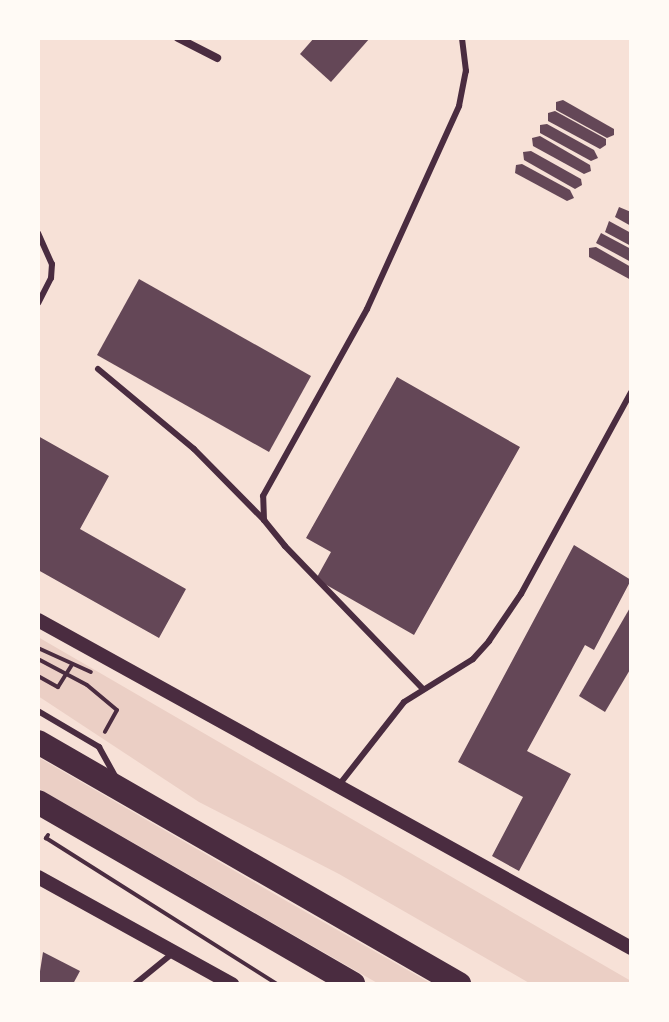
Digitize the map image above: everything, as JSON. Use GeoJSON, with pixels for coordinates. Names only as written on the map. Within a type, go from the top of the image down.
{"type":"FeatureCollection","features":[{"type":"Feature","properties":{"kind":"highway"},"geometry":{"type":"LineString","coordinates":[[38,742],[459,984]]}},
{"type":"Feature","properties":{"kind":"highway"},"geometry":{"type":"LineString","coordinates":[[38,802],[353,984]]}},
{"type":"Feature","properties":{"kind":"street"},"geometry":{"type":"LineString","coordinates":[[183,39],[217,58]]}},
{"type":"Feature","properties":{"kind":"street"},"geometry":{"type":"LineString","coordinates":[[38,620],[631,948]]}},
{"type":"Feature","properties":{"kind":"street"},"geometry":{"type":"LineString","coordinates":[[38,877],[232,984]]}},
{"type":"Feature","properties":{"kind":"lane"},"geometry":{"type":"LineString","coordinates":[[264,520],[263,496],[367,309],[459,106],[466,71],[462,38]]}},
{"type":"Feature","properties":{"kind":"lane"},"geometry":{"type":"LineString","coordinates":[[38,233],[52,264],[51,278],[38,303]]}},
{"type":"Feature","properties":{"kind":"lane"},"geometry":{"type":"LineString","coordinates":[[98,369],[194,449],[264,520],[329,596],[423,689]]}},
{"type":"Feature","properties":{"kind":"lane"},"geometry":{"type":"LineString","coordinates":[[337,787],[404,702],[473,659],[489,641],[521,594],[631,392]]}},
{"type":"Feature","properties":{"kind":"lane"},"geometry":{"type":"LineString","coordinates":[[38,711],[99,747],[124,791]]}},
{"type":"Feature","properties":{"kind":"lane"},"geometry":{"type":"LineString","coordinates":[[135,984],[175,951]]}},
{"type":"Feature","properties":{"kind":"lane"},"geometry":{"type":"LineString","coordinates":[[307,958],[336,984]]}},
{"type":"Feature","properties":{"kind":"path"},"geometry":{"type":"LineString","coordinates":[[38,648],[72,665],[58,687],[38,676]]}},
{"type":"Feature","properties":{"kind":"shaded area"},"geometry":{"type":"Polygon","coordinates":[[[38,637],[631,981],[631,984],[531,984],[339,874],[199,802],[38,696],[38,637]]]}},
{"type":"Feature","properties":{"kind":"shaded area"},"geometry":{"type":"Polygon","coordinates":[[[38,757],[432,984],[379,984],[38,788],[38,757]]]}},
{"type":"Feature","properties":{"kind":"building"},"geometry":{"type":"Polygon","coordinates":[[[314,38],[370,38],[331,82],[300,54],[314,38]]]}},
{"type":"Feature","properties":{"kind":"building"},"geometry":{"type":"Polygon","coordinates":[[[563,100],[614,129],[614,135],[607,138],[556,110],[556,102],[563,100]]]}},
{"type":"Feature","properties":{"kind":"building"},"geometry":{"type":"Polygon","coordinates":[[[555,111],[606,139],[606,145],[600,149],[548,121],[548,113],[555,111]]]}},
{"type":"Feature","properties":{"kind":"building"},"geometry":{"type":"Polygon","coordinates":[[[547,124],[594,150],[598,158],[591,161],[540,133],[540,125],[547,124]]]}},
{"type":"Feature","properties":{"kind":"building"},"geometry":{"type":"Polygon","coordinates":[[[540,136],[590,165],[591,171],[584,174],[533,146],[532,138],[540,136]]]}},
{"type":"Feature","properties":{"kind":"building"},"geometry":{"type":"Polygon","coordinates":[[[531,151],[581,179],[582,185],[575,189],[524,160],[523,152],[531,151]]]}},
{"type":"Feature","properties":{"kind":"building"},"geometry":{"type":"Polygon","coordinates":[[[522,164],[570,190],[574,198],[567,201],[515,173],[516,165],[522,164]]]}},
{"type":"Feature","properties":{"kind":"building"},"geometry":{"type":"Polygon","coordinates":[[[619,207],[631,212],[631,226],[615,217],[619,207]]]}},
{"type":"Feature","properties":{"kind":"building"},"geometry":{"type":"Polygon","coordinates":[[[609,221],[631,233],[631,246],[605,232],[609,221]]]}},
{"type":"Feature","properties":{"kind":"building"},"geometry":{"type":"Polygon","coordinates":[[[601,233],[631,249],[631,262],[596,243],[601,233]]]}},
{"type":"Feature","properties":{"kind":"building"},"geometry":{"type":"Polygon","coordinates":[[[596,247],[631,267],[631,280],[589,257],[589,248],[596,247]]]}},
{"type":"Feature","properties":{"kind":"building"},"geometry":{"type":"Polygon","coordinates":[[[139,279],[311,376],[269,452],[97,355],[139,279]]]}},
{"type":"Feature","properties":{"kind":"building"},"geometry":{"type":"Polygon","coordinates":[[[397,377],[520,447],[414,635],[316,579],[331,552],[306,538],[397,377]]]}},
{"type":"Feature","properties":{"kind":"building"},"geometry":{"type":"Polygon","coordinates":[[[38,436],[109,476],[80,529],[186,589],[159,638],[38,570],[38,436]]]}},
{"type":"Feature","properties":{"kind":"building"},"geometry":{"type":"Polygon","coordinates":[[[574,545],[631,580],[594,650],[585,645],[527,751],[571,774],[519,871],[492,856],[523,797],[458,762],[574,545]]]}},
{"type":"Feature","properties":{"kind":"building"},"geometry":{"type":"Polygon","coordinates":[[[631,606],[631,668],[605,712],[579,696],[631,606]]]}},
{"type":"Feature","properties":{"kind":"building"},"geometry":{"type":"Polygon","coordinates":[[[43,952],[80,971],[73,984],[38,984],[43,952]]]}}]}
